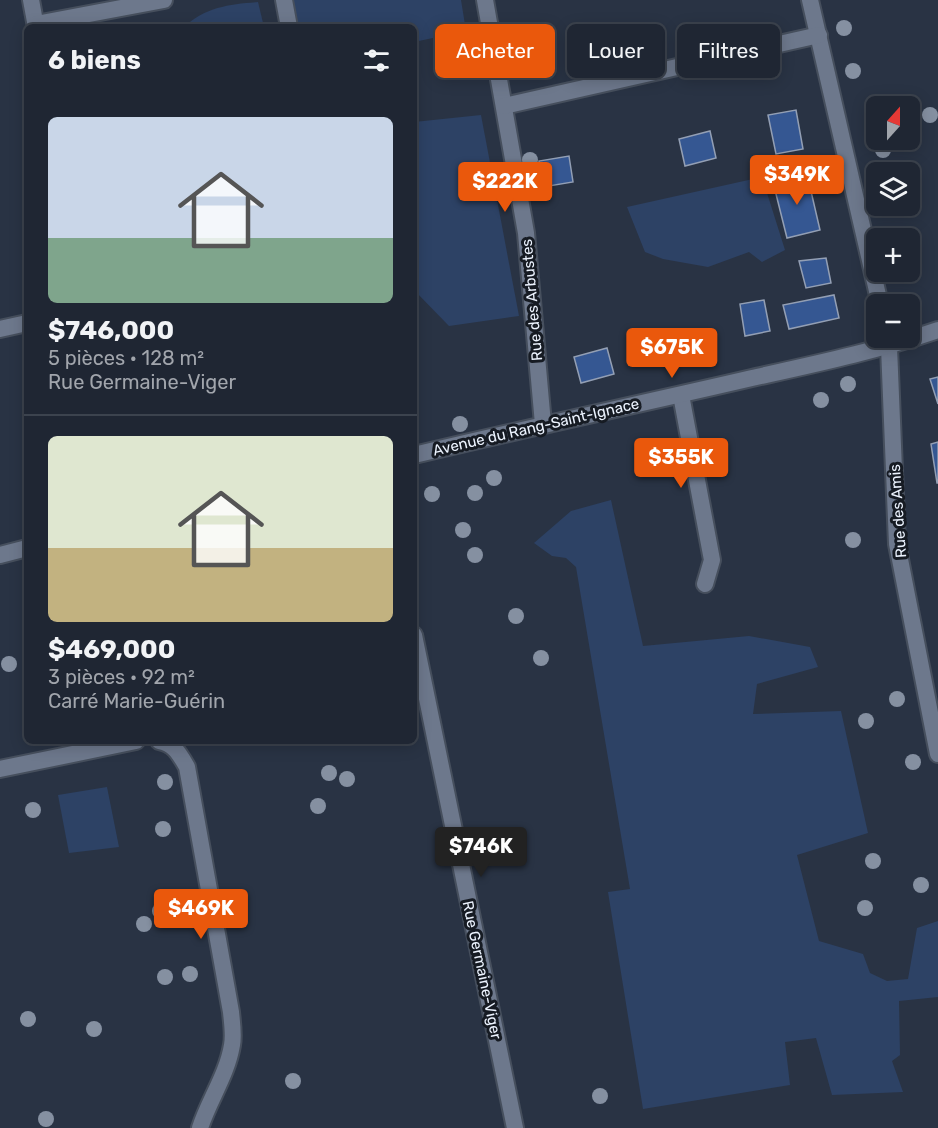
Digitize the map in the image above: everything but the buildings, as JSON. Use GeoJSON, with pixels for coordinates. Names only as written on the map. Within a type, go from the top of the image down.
{"type":"FeatureCollection","features":[{"type":"Feature","properties":{"kind":"street"},"geometry":{"type":"LineString","coordinates":[[31,0],[36,24]]}},
{"type":"Feature","properties":{"kind":"street"},"geometry":{"type":"LineString","coordinates":[[46,24],[164,0]]}},
{"type":"Feature","properties":{"kind":"street"},"geometry":{"type":"LineString","coordinates":[[284,0],[288,24]]}},
{"type":"Feature","properties":{"kind":"street","name":"Rue des Arbustes"},"geometry":{"type":"LineString","coordinates":[[485,0],[526,233],[543,424]]}},
{"type":"Feature","properties":{"kind":"street"},"geometry":{"type":"LineString","coordinates":[[810,0],[878,294]]}},
{"type":"Feature","properties":{"kind":"street"},"geometry":{"type":"LineString","coordinates":[[504,106],[819,35]]}},
{"type":"Feature","properties":{"kind":"street"},"geometry":{"type":"LineString","coordinates":[[0,329],[24,324]]}},
{"type":"Feature","properties":{"kind":"street","name":"Avenue du Rang-Saint-Ignace"},"geometry":{"type":"LineString","coordinates":[[920,334],[938,330]]}},
{"type":"Feature","properties":{"kind":"street","name":"Avenue du Rang-Saint-Ignace"},"geometry":{"type":"LineString","coordinates":[[417,454],[543,424],[681,395],[866,348]]}},
{"type":"Feature","properties":{"kind":"street","name":"Rue des Amis"},"geometry":{"type":"LineString","coordinates":[[888,348],[897,544],[938,754]]}},
{"type":"Feature","properties":{"kind":"street"},"geometry":{"type":"LineString","coordinates":[[681,395],[712,560],[705,584]]}},
{"type":"Feature","properties":{"kind":"street"},"geometry":{"type":"LineString","coordinates":[[0,555],[24,549]]}},
{"type":"Feature","properties":{"kind":"street","name":"Rue Germaine-Viger"},"geometry":{"type":"LineString","coordinates":[[417,650],[515,1128]]}},
{"type":"Feature","properties":{"kind":"street"},"geometry":{"type":"LineString","coordinates":[[0,769],[121,744]]}},
{"type":"Feature","properties":{"kind":"street"},"geometry":{"type":"LineString","coordinates":[[168,744],[177,750],[187,767],[231,1012],[233,1043],[227,1068],[206,1108],[200,1128]]}},
{"type":"Feature","properties":{"kind":"shaded area"},"geometry":{"type":"Polygon","coordinates":[[[285,0],[461,0],[465,24],[435,24],[435,38],[417,41],[417,24],[290,24],[285,0]]]}},
{"type":"Feature","properties":{"kind":"shaded area"},"geometry":{"type":"Polygon","coordinates":[[[258,2],[263,24],[187,24],[209,11],[258,2]]]}},
{"type":"Feature","properties":{"kind":"shaded area"},"geometry":{"type":"Polygon","coordinates":[[[481,115],[519,316],[449,326],[417,293],[417,122],[481,115]]]}},
{"type":"Feature","properties":{"kind":"shaded area"},"geometry":{"type":"Polygon","coordinates":[[[762,177],[785,250],[762,262],[749,252],[708,267],[663,259],[645,252],[627,207],[762,177]]]}},
{"type":"Feature","properties":{"kind":"shaded area"},"geometry":{"type":"Polygon","coordinates":[[[611,500],[643,646],[749,636],[810,647],[818,667],[757,684],[753,714],[841,711],[868,833],[797,855],[819,941],[863,954],[870,973],[887,981],[908,979],[917,928],[938,921],[938,997],[899,1001],[900,1055],[892,1061],[903,1092],[832,1095],[816,1038],[785,1042],[790,1085],[643,1109],[608,892],[630,889],[576,567],[566,558],[552,556],[534,543],[571,511],[611,500]]]}},
{"type":"Feature","properties":{"kind":"shaded area"},"geometry":{"type":"Polygon","coordinates":[[[107,787],[119,847],[69,853],[58,795],[107,787]]]}}]}
